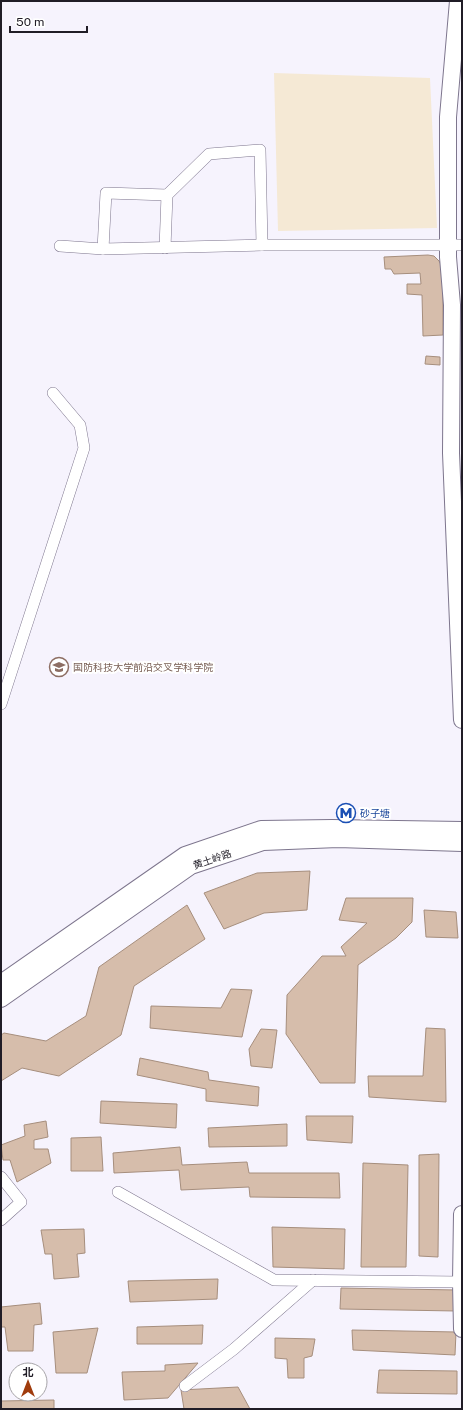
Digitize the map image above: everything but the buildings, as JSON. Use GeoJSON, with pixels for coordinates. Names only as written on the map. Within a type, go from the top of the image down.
{"type":"FeatureCollection","features":[{"type":"Feature","properties":{"kind":"street"},"geometry":{"type":"LineString","coordinates":[[458,1],[448,117],[455,244],[452,305],[451,453],[462,720]]}},
{"type":"Feature","properties":{"kind":"street"},"geometry":{"type":"LineString","coordinates":[[165,248],[167,195],[209,154],[260,150],[262,245]]}},
{"type":"Feature","properties":{"kind":"street"},"geometry":{"type":"LineString","coordinates":[[103,250],[106,193],[167,195]]}},
{"type":"Feature","properties":{"kind":"street"},"geometry":{"type":"LineString","coordinates":[[60,246],[103,250],[262,245],[455,244]]}},
{"type":"Feature","properties":{"kind":"street"},"geometry":{"type":"LineString","coordinates":[[2,699],[84,448],[80,425],[53,393]]}},
{"type":"Feature","properties":{"kind":"street","name":"黄土岭路"},"geometry":{"type":"LineString","coordinates":[[1,983],[185,855],[261,829],[332,828],[462,830]]}},
{"type":"Feature","properties":{"kind":"street","name":"黄土岭路"},"geometry":{"type":"LineString","coordinates":[[1,999],[191,866],[264,842],[338,839],[462,843]]}},
{"type":"Feature","properties":{"kind":"street"},"geometry":{"type":"LineString","coordinates":[[1,1177],[21,1202],[1,1220]]}},
{"type":"Feature","properties":{"kind":"street"},"geometry":{"type":"LineString","coordinates":[[118,1192],[274,1280],[461,1282]]}},
{"type":"Feature","properties":{"kind":"street"},"geometry":{"type":"LineString","coordinates":[[462,1214],[462,1329]]}},
{"type":"Feature","properties":{"kind":"street"},"geometry":{"type":"LineString","coordinates":[[185,1386],[234,1349],[313,1280]]}},
{"type":"Feature","properties":{"kind":"shaded area"},"geometry":{"type":"Polygon","coordinates":[[[274,73],[430,78],[437,228],[278,231],[274,73]]]}},
{"type":"Feature","properties":{"kind":"place","name":"国防科技大学前沿交叉学科学院"},"geometry":{"type":"Point","coordinates":[59,667]}},
{"type":"Feature","properties":{"kind":"place","name":"砂子塘"},"geometry":{"type":"Point","coordinates":[346,813]}}]}
